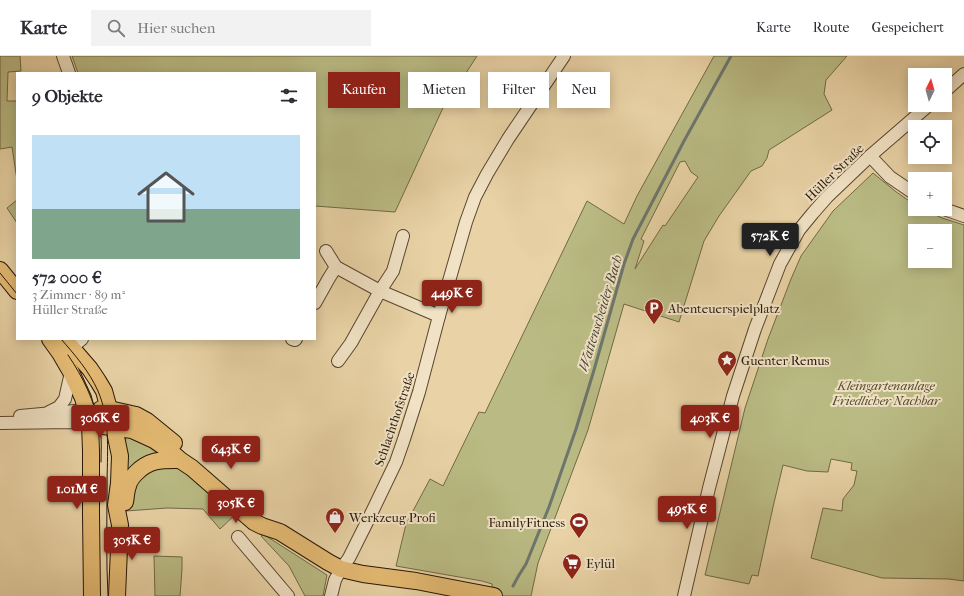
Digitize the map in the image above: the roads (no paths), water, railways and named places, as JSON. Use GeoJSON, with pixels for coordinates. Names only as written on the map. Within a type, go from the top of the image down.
{"type":"FeatureCollection","features":[{"type":"Feature","properties":{"kind":"main road"},"geometry":{"type":"LineString","coordinates":[[0,270],[16,290]]}},
{"type":"Feature","properties":{"kind":"main road"},"geometry":{"type":"LineString","coordinates":[[51,340],[71,372],[88,417],[91,451],[92,596]]}},
{"type":"Feature","properties":{"kind":"main road"},"geometry":{"type":"LineString","coordinates":[[72,342],[104,391],[120,456],[116,505],[120,525],[117,596]]}},
{"type":"Feature","properties":{"kind":"main road"},"geometry":{"type":"LineString","coordinates":[[88,417],[109,409],[136,415],[147,421],[270,520],[280,532]]}},
{"type":"Feature","properties":{"kind":"main road"},"geometry":{"type":"LineString","coordinates":[[88,417],[114,427],[132,430],[154,440],[198,473],[254,522],[280,532],[341,569],[363,574],[387,576],[430,583],[494,596]]}},
{"type":"Feature","properties":{"kind":"main road"},"geometry":{"type":"LineString","coordinates":[[120,525],[124,512],[128,485],[132,477],[143,466],[154,462],[180,460]]}},
{"type":"Feature","properties":{"kind":"street"},"geometry":{"type":"LineString","coordinates":[[63,56],[69,72]]}},
{"type":"Feature","properties":{"kind":"street","name":"Schlachthofstraße"},"geometry":{"type":"LineString","coordinates":[[331,596],[335,580],[349,558],[396,462],[419,392],[466,222],[475,198],[508,138],[564,56]]}},
{"type":"Feature","properties":{"kind":"street"},"geometry":{"type":"LineString","coordinates":[[952,85],[964,74]]}},
{"type":"Feature","properties":{"kind":"street","name":"Hüller Straße"},"geometry":{"type":"LineString","coordinates":[[684,596],[709,488],[733,396],[780,264],[799,230],[827,197],[870,156],[921,112]]}},
{"type":"Feature","properties":{"kind":"street"},"geometry":{"type":"LineString","coordinates":[[870,156],[890,177],[908,189]]}},
{"type":"Feature","properties":{"kind":"street"},"geometry":{"type":"LineString","coordinates":[[952,212],[964,216]]}},
{"type":"Feature","properties":{"kind":"street"},"geometry":{"type":"LineString","coordinates":[[338,361],[351,343],[393,271],[403,236]]}},
{"type":"Feature","properties":{"kind":"street"},"geometry":{"type":"LineString","coordinates":[[326,251],[336,267],[380,291],[439,316]]}},
{"type":"Feature","properties":{"kind":"street"},"geometry":{"type":"LineString","coordinates":[[316,301],[336,267]]}},
{"type":"Feature","properties":{"kind":"street"},"geometry":{"type":"LineString","coordinates":[[46,413],[59,407],[66,399],[71,372]]}},
{"type":"Feature","properties":{"kind":"street"},"geometry":{"type":"LineString","coordinates":[[0,419],[6,417],[46,413],[88,417]]}},
{"type":"Feature","properties":{"kind":"street"},"geometry":{"type":"LineString","coordinates":[[0,423],[72,422],[88,417]]}},
{"type":"Feature","properties":{"kind":"street"},"geometry":{"type":"LineString","coordinates":[[238,537],[288,596]]}},
{"type":"Feature","properties":{"kind":"waterway","name":"Wattenscheider Bach"},"geometry":{"type":"LineString","coordinates":[[513,586],[526,564],[549,507],[576,429],[624,264],[633,239],[684,141],[731,56]]}},
{"type":"Feature","properties":{"kind":"tram line"},"geometry":{"type":"LineString","coordinates":[[0,273],[16,293]]}},
{"type":"Feature","properties":{"kind":"tram line"},"geometry":{"type":"LineString","coordinates":[[62,340],[86,370],[98,391],[105,414],[107,426],[108,596]]}},
{"type":"Feature","properties":{"kind":"tram line"},"geometry":{"type":"LineString","coordinates":[[68,355],[79,372],[92,399],[98,418],[101,432],[101,462]]}},
{"type":"Feature","properties":{"kind":"place","name":"Abenteuerspielplatz"},"geometry":{"type":"Point","coordinates":[654,325]}},
{"type":"Feature","properties":{"kind":"place","name":"Guenter Remus"},"geometry":{"type":"Point","coordinates":[727,377]}},
{"type":"Feature","properties":{"kind":"place","name":"Werkzeug Profi"},"geometry":{"type":"Point","coordinates":[335,534]}},
{"type":"Feature","properties":{"kind":"place","name":"FamilyFitness"},"geometry":{"type":"Point","coordinates":[579,539]}},
{"type":"Feature","properties":{"kind":"place","name":"Eylül"},"geometry":{"type":"Point","coordinates":[572,580]}},
{"type":"Feature","properties":{"kind":"park label","name":"Kleingartenanlage Friedlicher Nachbar"},"geometry":{"type":"Point","coordinates":[886,392]}}]}
